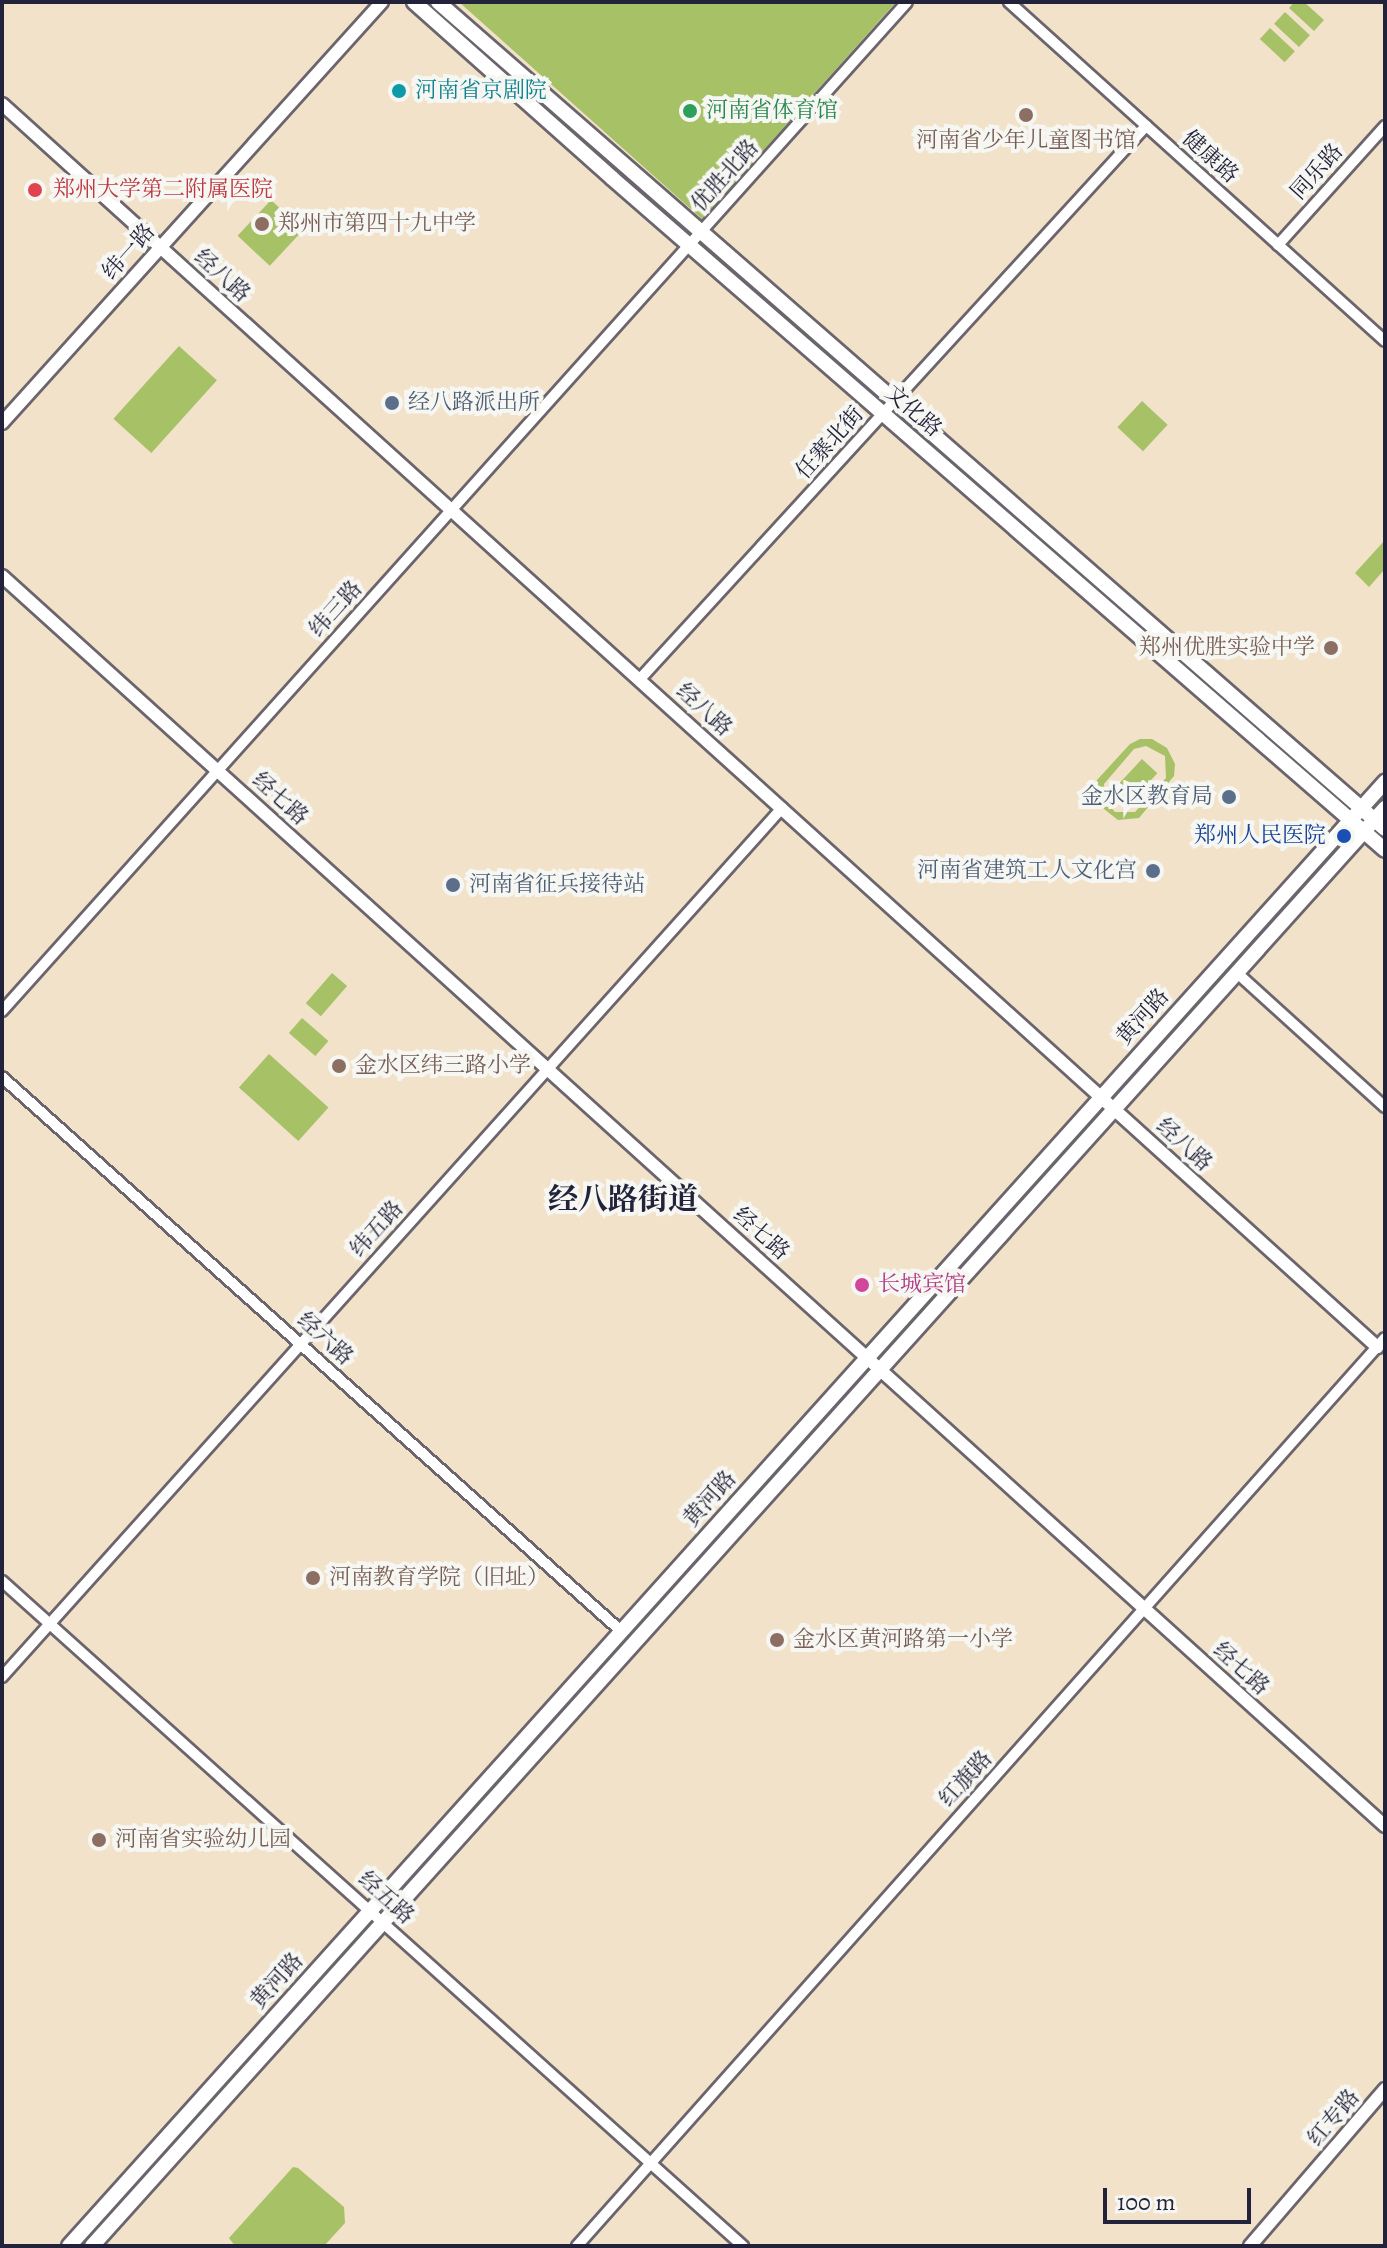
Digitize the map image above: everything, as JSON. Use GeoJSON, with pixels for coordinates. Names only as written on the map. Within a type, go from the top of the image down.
{"type":"FeatureCollection","features":[{"type":"Feature","properties":{"kind":"main road","name":"文化路"},"geometry":{"type":"LineString","coordinates":[[414,2],[689,246],[1385,850]]}},
{"type":"Feature","properties":{"kind":"main road","name":"文化路"},"geometry":{"type":"LineString","coordinates":[[438,2],[894,403],[1362,808],[1382,819]]}},
{"type":"Feature","properties":{"kind":"main road","name":"黄河路"},"geometry":{"type":"LineString","coordinates":[[69,2246],[1385,782]]}},
{"type":"Feature","properties":{"kind":"main road","name":"黄河路"},"geometry":{"type":"LineString","coordinates":[[92,2246],[1113,1108],[1364,831],[1382,819]]}},
{"type":"Feature","properties":{"kind":"street","name":"纬一路"},"geometry":{"type":"LineString","coordinates":[[2,423],[382,2]]}},
{"type":"Feature","properties":{"kind":"street","name":"优胜北路"},"geometry":{"type":"LineString","coordinates":[[700,234],[907,2]]}},
{"type":"Feature","properties":{"kind":"street","name":"健康路"},"geometry":{"type":"LineString","coordinates":[[1009,2],[1385,341]]}},
{"type":"Feature","properties":{"kind":"street","name":"经八路"},"geometry":{"type":"LineString","coordinates":[[2,104],[1113,1108],[1381,1343]]}},
{"type":"Feature","properties":{"kind":"street","name":"任寨北街"},"geometry":{"type":"LineString","coordinates":[[640,679],[1146,126]]}},
{"type":"Feature","properties":{"kind":"street","name":"同乐路"},"geometry":{"type":"LineString","coordinates":[[1278,245],[1385,126]]}},
{"type":"Feature","properties":{"kind":"street","name":"纬三路"},"geometry":{"type":"LineString","coordinates":[[2,1011],[700,234]]}},
{"type":"Feature","properties":{"kind":"street","name":"经七路"},"geometry":{"type":"LineString","coordinates":[[2,576],[1385,1826]]}},
{"type":"Feature","properties":{"kind":"street","name":"纬五路"},"geometry":{"type":"LineString","coordinates":[[2,1677],[782,808]]}},
{"type":"Feature","properties":{"kind":"street"},"geometry":{"type":"LineString","coordinates":[[1236,972],[1385,1107]]}},
{"type":"Feature","properties":{"kind":"street","name":"经六路"},"geometry":{"type":"LineString","coordinates":[[2,1077],[621,1631]]}},
{"type":"Feature","properties":{"kind":"street","name":"红旗路"},"geometry":{"type":"LineString","coordinates":[[577,2246],[1381,1343]]}},
{"type":"Feature","properties":{"kind":"street","name":"经五路"},"geometry":{"type":"LineString","coordinates":[[2,1581],[743,2246]]}},
{"type":"Feature","properties":{"kind":"street","name":"红专路"},"geometry":{"type":"LineString","coordinates":[[1250,2246],[1385,2089]]}},
{"type":"Feature","properties":{"kind":"green space","name":"河南省体育馆"},"geometry":{"type":"Polygon","coordinates":[[[459,2],[896,2],[702,219],[459,2]]]}},
{"type":"Feature","properties":{"kind":"green space"},"geometry":{"type":"Polygon","coordinates":[[[1294,2],[1304,2],[1324,20],[1314,31],[1289,8],[1294,2]]]}},
{"type":"Feature","properties":{"kind":"green space"},"geometry":{"type":"Polygon","coordinates":[[[1285,12],[1310,35],[1299,47],[1274,24],[1285,12]]]}},
{"type":"Feature","properties":{"kind":"green space"},"geometry":{"type":"Polygon","coordinates":[[[1270,28],[1295,51],[1285,62],[1260,39],[1270,28]]]}},
{"type":"Feature","properties":{"kind":"green space"},"geometry":{"type":"Polygon","coordinates":[[[271,200],[303,230],[270,266],[238,236],[271,200]]]}},
{"type":"Feature","properties":{"kind":"green space"},"geometry":{"type":"Polygon","coordinates":[[[179,346],[217,380],[151,453],[113,419],[179,346]]]}},
{"type":"Feature","properties":{"kind":"green space"},"geometry":{"type":"Polygon","coordinates":[[[1142,401],[1168,425],[1143,451],[1117,427],[1142,401]]]}},
{"type":"Feature","properties":{"kind":"green space"},"geometry":{"type":"Polygon","coordinates":[[[1385,540],[1385,569],[1369,587],[1355,573],[1385,540]]]}},
{"type":"Feature","properties":{"kind":"green space"},"geometry":{"type":"Polygon","coordinates":[[[1140,739],[1152,739],[1167,748],[1175,764],[1174,776],[1139,818],[1118,820],[1099,805],[1097,780],[1130,744],[1140,739]],[[1146,746],[1134,749],[1104,784],[1105,801],[1115,812],[1135,812],[1166,778],[1165,756],[1146,746]]]}},
{"type":"Feature","properties":{"kind":"green space"},"geometry":{"type":"Polygon","coordinates":[[[1142,759],[1157,773],[1130,803],[1115,788],[1142,759]]]}},
{"type":"Feature","properties":{"kind":"green space"},"geometry":{"type":"Polygon","coordinates":[[[332,973],[347,986],[321,1016],[306,1003],[332,973]]]}},
{"type":"Feature","properties":{"kind":"green space"},"geometry":{"type":"Polygon","coordinates":[[[302,1018],[328,1041],[315,1056],[289,1033],[302,1018]]]}},
{"type":"Feature","properties":{"kind":"green space"},"geometry":{"type":"Polygon","coordinates":[[[269,1054],[328,1108],[298,1141],[239,1087],[269,1054]]]}},
{"type":"Feature","properties":{"kind":"green space"},"geometry":{"type":"Polygon","coordinates":[[[293,2167],[344,2207],[345,2223],[324,2246],[235,2246],[229,2238],[293,2167]]]}},
{"type":"Feature","properties":{"kind":"place","name":"河南省京剧院"},"geometry":{"type":"Point","coordinates":[399,91]}},
{"type":"Feature","properties":{"kind":"place","name":"河南省体育馆"},"geometry":{"type":"Point","coordinates":[690,111]}},
{"type":"Feature","properties":{"kind":"place","name":"河南省少年儿童图书馆"},"geometry":{"type":"Point","coordinates":[1026,115]}},
{"type":"Feature","properties":{"kind":"place","name":"郑州大学第二附属医院"},"geometry":{"type":"Point","coordinates":[35,190]}},
{"type":"Feature","properties":{"kind":"place","name":"郑州市第四十九中学"},"geometry":{"type":"Point","coordinates":[262,224]}},
{"type":"Feature","properties":{"kind":"place","name":"经八路派出所"},"geometry":{"type":"Point","coordinates":[392,403]}},
{"type":"Feature","properties":{"kind":"place","name":"郑州优胜实验中学"},"geometry":{"type":"Point","coordinates":[1331,648]}},
{"type":"Feature","properties":{"kind":"place","name":"金水区教育局"},"geometry":{"type":"Point","coordinates":[1229,797]}},
{"type":"Feature","properties":{"kind":"place","name":"郑州人民医院"},"geometry":{"type":"Point","coordinates":[1344,836]}},
{"type":"Feature","properties":{"kind":"place","name":"河南省建筑工人文化宫"},"geometry":{"type":"Point","coordinates":[1153,871]}},
{"type":"Feature","properties":{"kind":"place","name":"河南省征兵接待站"},"geometry":{"type":"Point","coordinates":[453,885]}},
{"type":"Feature","properties":{"kind":"place","name":"金水区纬三路小学"},"geometry":{"type":"Point","coordinates":[339,1066]}},
{"type":"Feature","properties":{"kind":"place","name":"长城宾馆"},"geometry":{"type":"Point","coordinates":[862,1285]}},
{"type":"Feature","properties":{"kind":"place","name":"河南教育学院（旧址）"},"geometry":{"type":"Point","coordinates":[313,1578]}},
{"type":"Feature","properties":{"kind":"place","name":"金水区黄河路第一小学"},"geometry":{"type":"Point","coordinates":[777,1640]}},
{"type":"Feature","properties":{"kind":"place","name":"河南省实验幼儿园"},"geometry":{"type":"Point","coordinates":[99,1840]}},
{"type":"Feature","properties":{"kind":"district","name":"经八路街道"},"geometry":{"type":"Point","coordinates":[623,1199]}}]}
